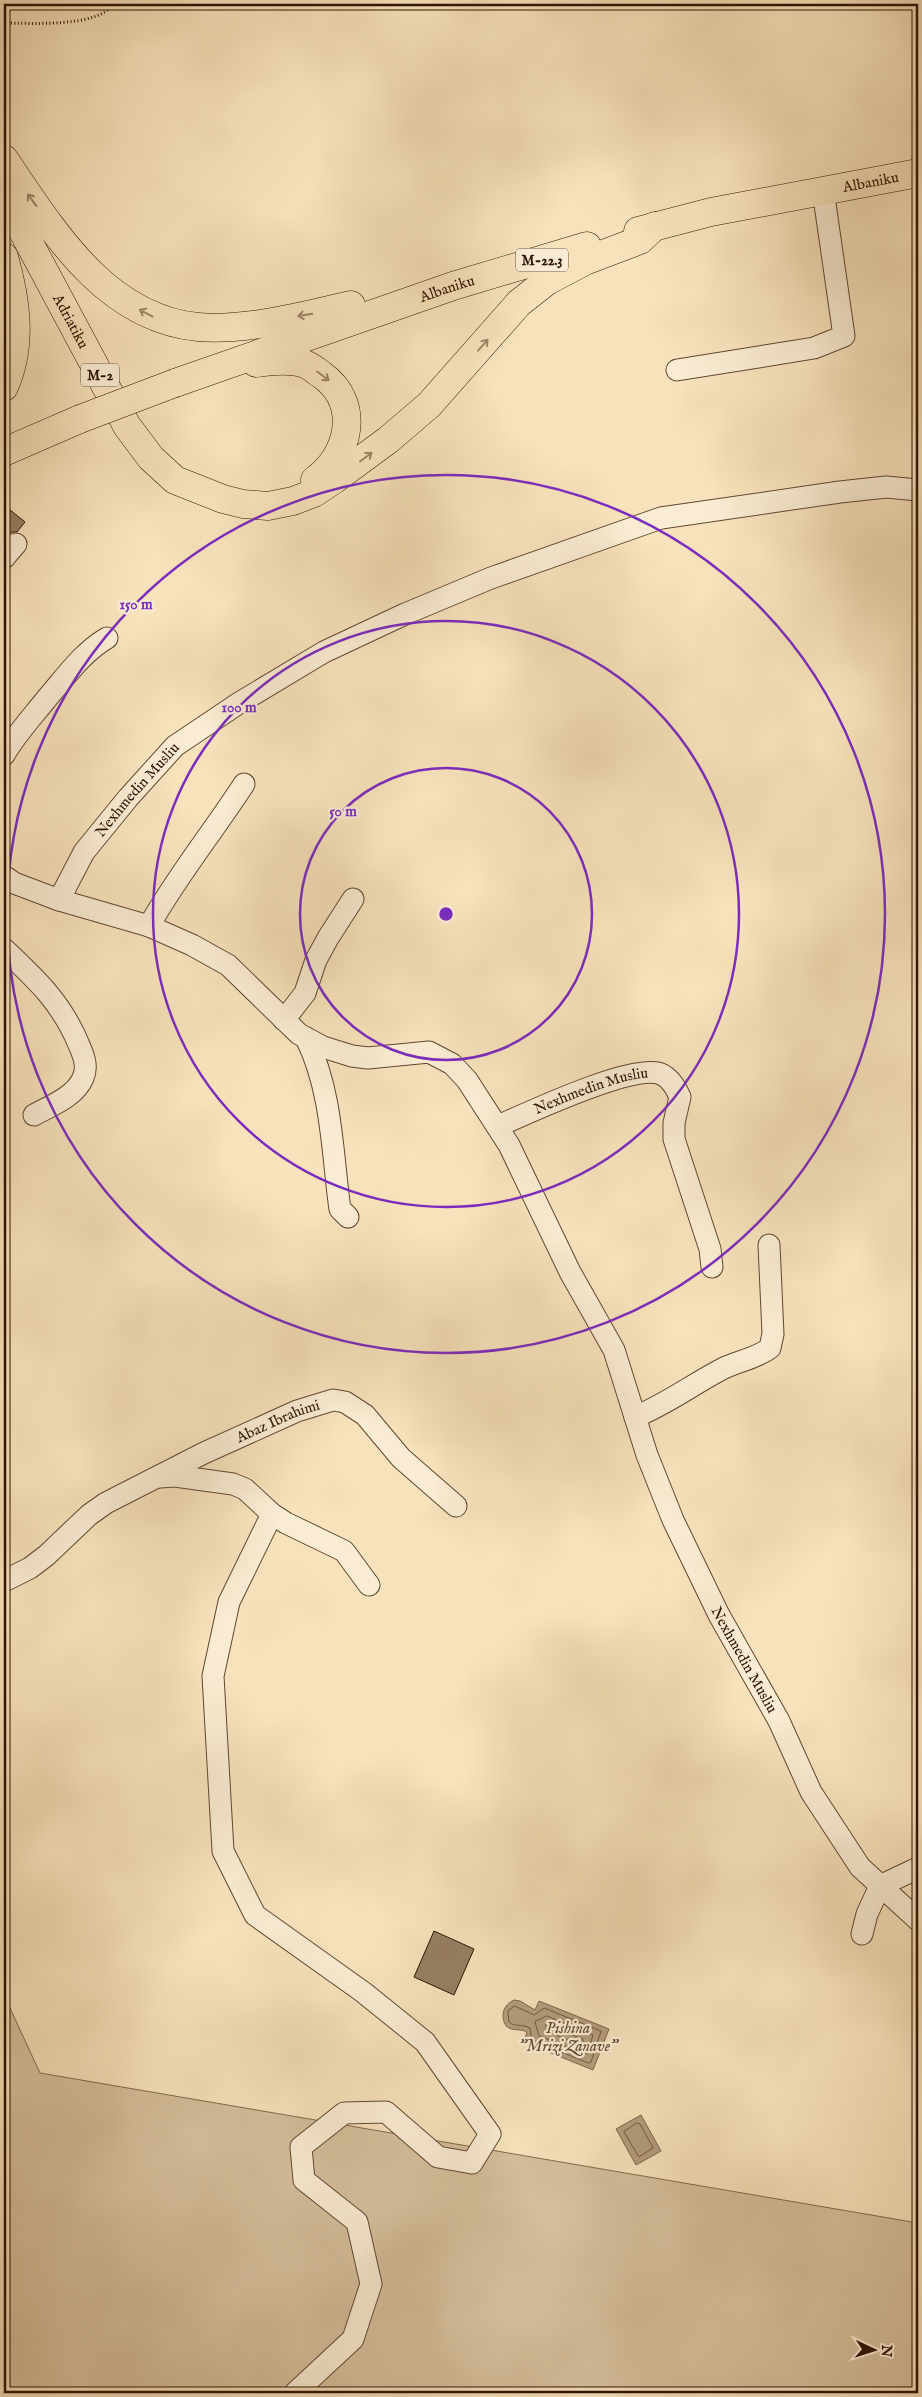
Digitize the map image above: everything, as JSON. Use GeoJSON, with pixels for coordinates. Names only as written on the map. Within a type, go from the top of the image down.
{"type":"FeatureCollection","features":[{"type":"Feature","properties":{"kind":"main road"},"geometry":{"type":"LineString","coordinates":[[4,159],[57,234],[89,273],[121,299],[155,318],[198,327],[245,325],[312,314],[523,265]]}},
{"type":"Feature","properties":{"kind":"main road","name":"Albaniku"},"geometry":{"type":"LineString","coordinates":[[4,452],[80,419],[176,383],[453,286],[655,226],[823,190],[918,173]]}},
{"type":"Feature","properties":{"kind":"main road","name":"Adriatiku"},"geometry":{"type":"LineString","coordinates":[[4,196],[128,426],[151,458],[175,480],[223,499],[243,504],[268,506],[293,501],[314,493],[388,440],[429,405],[519,303],[547,281],[585,260],[640,240],[655,226]]}},
{"type":"Feature","properties":{"kind":"main road"},"geometry":{"type":"LineString","coordinates":[[4,257],[13,293],[16,324],[15,352],[4,387]]}},
{"type":"Feature","properties":{"kind":"main road","name":"M-2"},"geometry":{"type":"LineString","coordinates":[[176,383],[247,365],[287,361],[302,363],[313,368],[329,380],[340,396],[347,427],[337,458],[328,471],[312,482],[291,492],[258,497],[243,504]]}},
{"type":"Feature","properties":{"kind":"street","name":"Albaniku"},"geometry":{"type":"LineString","coordinates":[[677,370],[814,348],[844,336],[823,190]]}},
{"type":"Feature","properties":{"kind":"street","name":"Nexhmedin Musliu"},"geometry":{"type":"LineString","coordinates":[[59,900],[84,852],[150,772],[176,746],[239,703],[324,652],[405,614],[492,578],[661,518],[840,492],[886,487],[918,490]]}},
{"type":"Feature","properties":{"kind":"street"},"geometry":{"type":"LineString","coordinates":[[4,755],[23,728],[80,660],[96,645],[107,638]]}},
{"type":"Feature","properties":{"kind":"street"},"geometry":{"type":"LineString","coordinates":[[148,926],[174,883],[212,833],[244,784]]}},
{"type":"Feature","properties":{"kind":"street","name":"Nexhmedin Musliu"},"geometry":{"type":"LineString","coordinates":[[4,876],[59,900],[148,926],[192,945],[228,965],[284,1020],[306,1038],[324,1048],[352,1056],[368,1058],[429,1052],[452,1064],[468,1080],[498,1126],[570,1272],[614,1350],[635,1417],[673,1520],[719,1615],[779,1721],[811,1792],[860,1867],[918,1920]]}},
{"type":"Feature","properties":{"kind":"street"},"geometry":{"type":"LineString","coordinates":[[284,1020],[305,994],[324,946],[353,899]]}},
{"type":"Feature","properties":{"kind":"street"},"geometry":{"type":"LineString","coordinates":[[4,949],[45,988],[61,1008],[85,1057],[84,1073],[78,1086],[68,1096],[34,1115]]}},
{"type":"Feature","properties":{"kind":"street","name":"Nexhmedin Musliu"},"geometry":{"type":"LineString","coordinates":[[306,1038],[324,1082],[340,1209],[348,1217]]}},
{"type":"Feature","properties":{"kind":"street","name":"Nexhmedin Musliu"},"geometry":{"type":"LineString","coordinates":[[498,1126],[584,1090],[634,1074],[650,1072],[661,1074],[670,1080],[680,1097],[674,1123],[674,1139],[710,1249],[712,1267]]}},
{"type":"Feature","properties":{"kind":"street"},"geometry":{"type":"LineString","coordinates":[[635,1417],[659,1407],[725,1368],[764,1353],[770,1348],[772,1334],[769,1245]]}},
{"type":"Feature","properties":{"kind":"street","name":"Abaz Ibrahimi"},"geometry":{"type":"LineString","coordinates":[[4,1582],[30,1568],[47,1555],[89,1515],[106,1503],[297,1410],[333,1400],[350,1404],[365,1415],[401,1458],[456,1506]]}},
{"type":"Feature","properties":{"kind":"street","name":"Abaz Ibrahimi"},"geometry":{"type":"LineString","coordinates":[[155,1478],[175,1476],[233,1484],[245,1489],[272,1514],[286,1523],[344,1551],[369,1585]]}},
{"type":"Feature","properties":{"kind":"street"},"geometry":{"type":"LineString","coordinates":[[272,1514],[229,1602],[213,1676],[223,1851],[255,1916],[363,1992],[425,2042],[490,2134],[472,2163],[438,2157],[386,2112],[344,2113],[301,2148],[304,2180],[357,2222],[370,2284],[353,2339],[296,2393]]}},
{"type":"Feature","properties":{"kind":"street"},"geometry":{"type":"LineString","coordinates":[[862,1934],[867,1914],[880,1886],[918,1868]]}},
{"type":"Feature","properties":{"kind":"path"},"geometry":{"type":"LineString","coordinates":[[4,23],[74,22],[109,10],[114,4]]}},
{"type":"Feature","properties":{"kind":"shaded area"},"geometry":{"type":"Polygon","coordinates":[[[4,1995],[40,2073],[918,2223],[918,2393],[4,2393],[4,1995]]]}},
{"type":"Feature","properties":{"kind":"water","name":"Pishina \"Mrizi Zanave\""},"geometry":{"type":"Polygon","coordinates":[[[514,2000],[520,2001],[535,2010],[539,2001],[609,2029],[593,2070],[524,2042],[527,2032],[509,2028],[506,2026],[503,2018],[505,2008],[514,2000]]]}},
{"type":"Feature","properties":{"kind":"water"},"geometry":{"type":"Polygon","coordinates":[[[641,2115],[661,2151],[636,2165],[616,2129],[641,2115]]]}},
{"type":"Feature","properties":{"kind":"building"},"geometry":{"type":"Polygon","coordinates":[[[4,505],[25,522],[17,532],[11,532],[4,539],[4,505]]]}},
{"type":"Feature","properties":{"kind":"building"},"geometry":{"type":"Polygon","coordinates":[[[434,1931],[474,1949],[454,1995],[414,1977],[434,1931]]]}}]}
